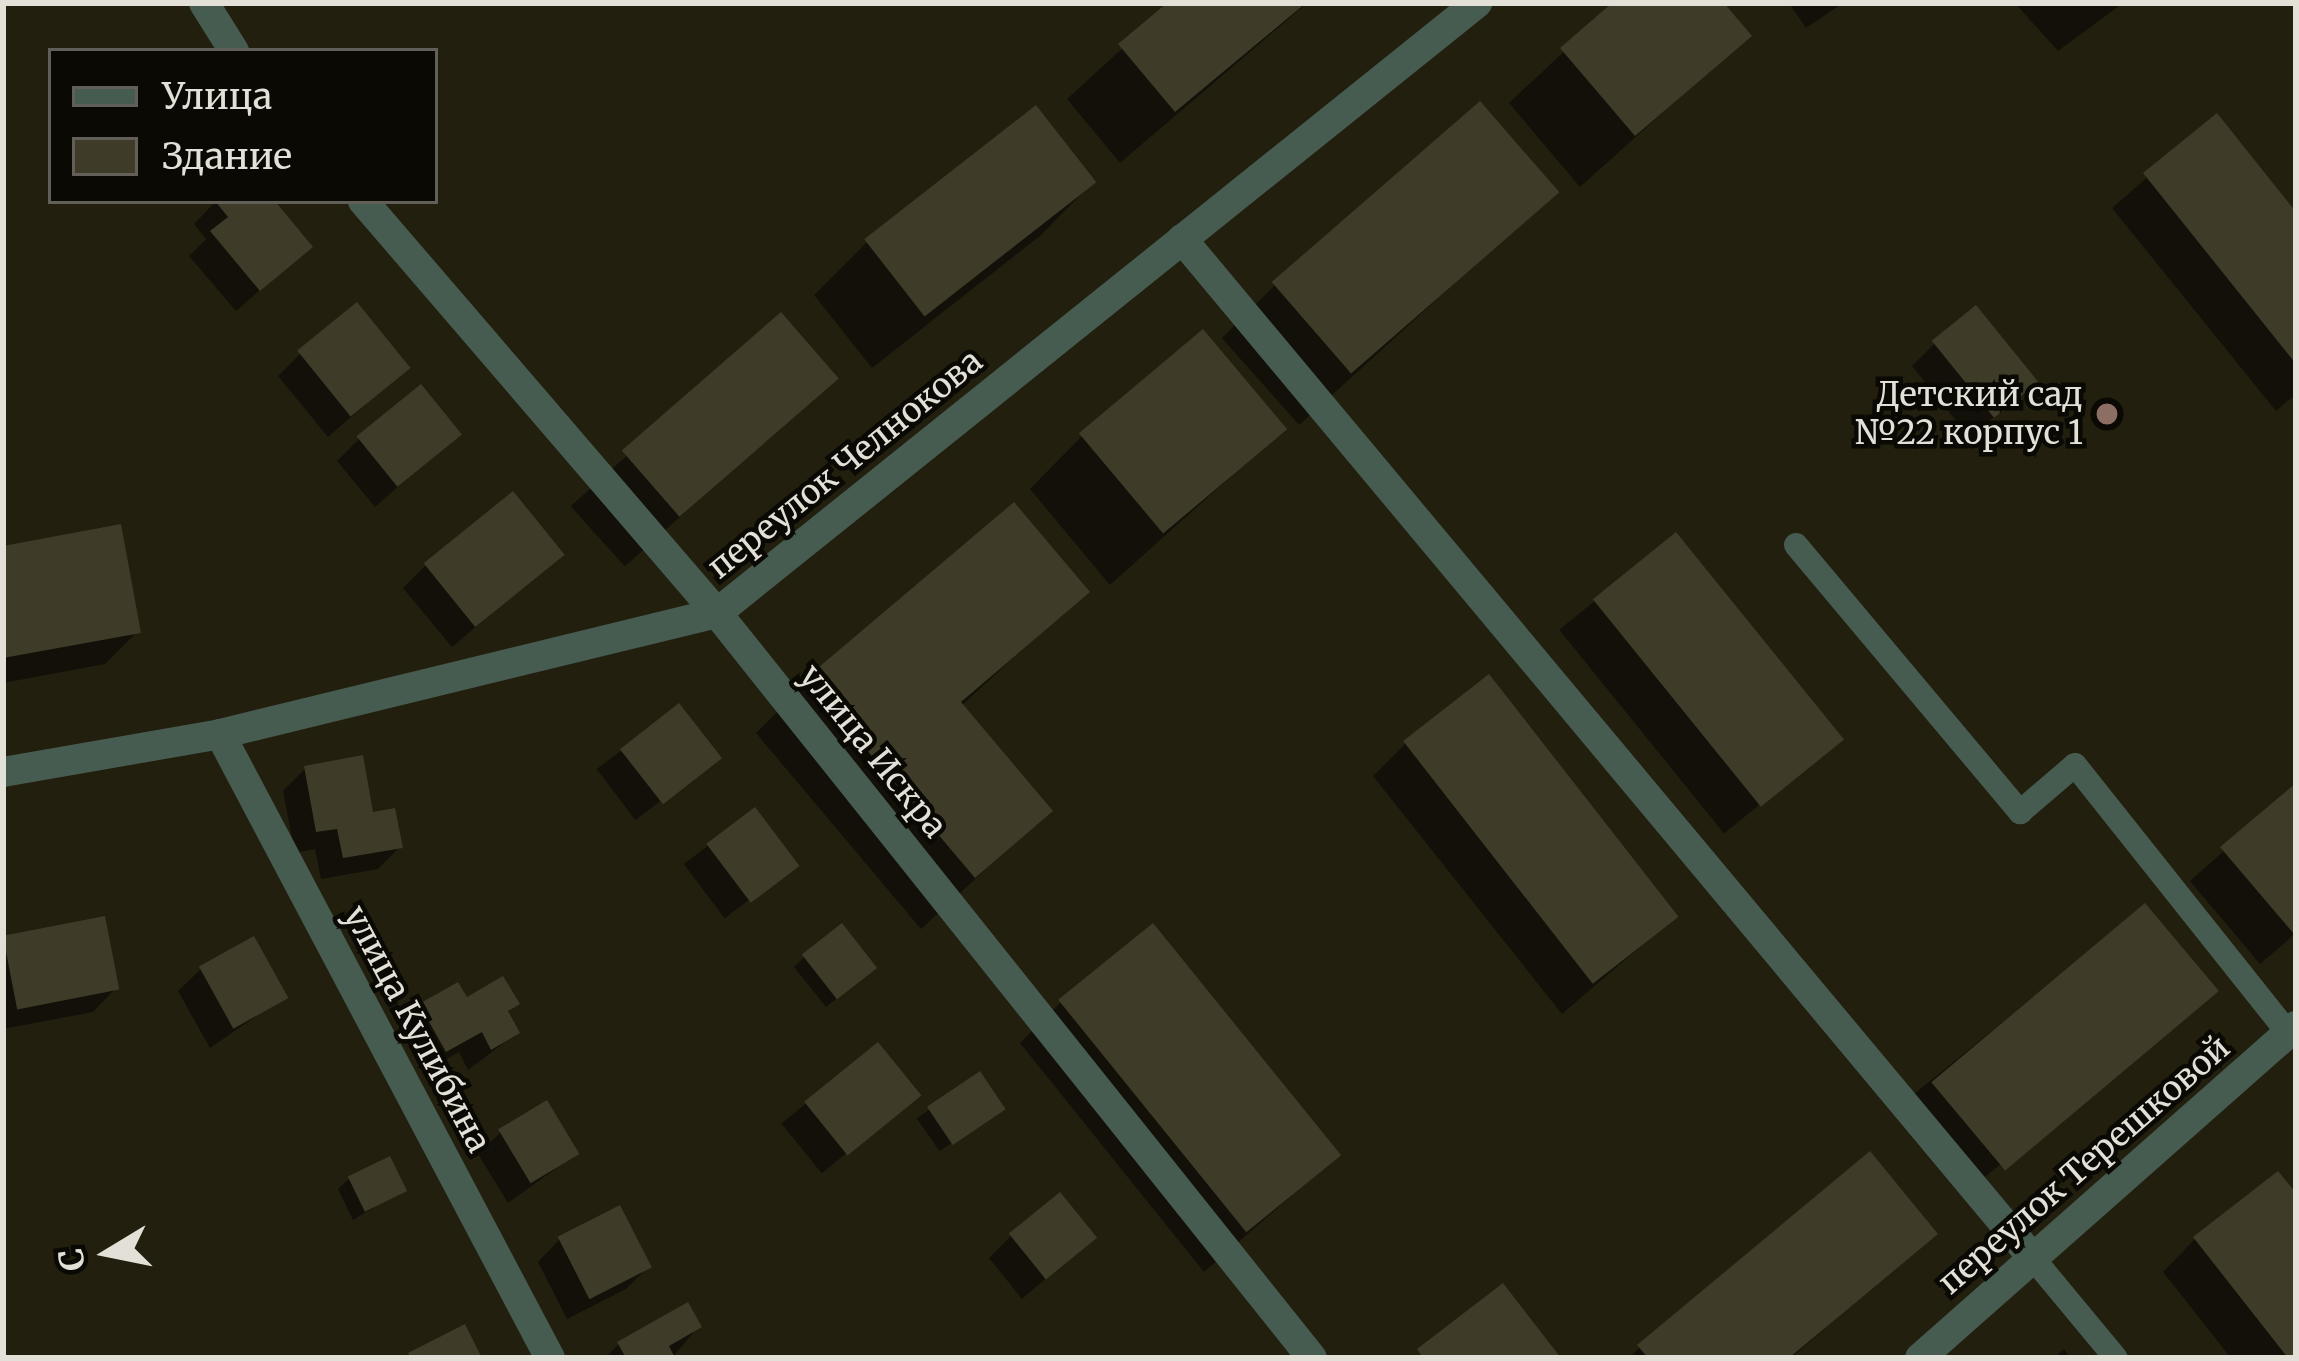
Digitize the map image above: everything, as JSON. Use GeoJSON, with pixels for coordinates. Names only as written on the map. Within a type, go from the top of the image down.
{"type":"FeatureCollection","features":[{"type":"Feature","properties":{"kind":"street"},"geometry":{"type":"LineString","coordinates":[[204,3],[232,48]]}},
{"type":"Feature","properties":{"kind":"street","name":"переулок Челнокова"},"geometry":{"type":"LineString","coordinates":[[3,772],[220,734],[717,613],[1467,6]]}},
{"type":"Feature","properties":{"kind":"street","name":"улица Искра"},"geometry":{"type":"LineString","coordinates":[[366,204],[717,613],[1312,1358]]}},
{"type":"Feature","properties":{"kind":"street"},"geometry":{"type":"LineString","coordinates":[[1182,239],[2032,1257]]}},
{"type":"Feature","properties":{"kind":"street","name":"улица Кулибина"},"geometry":{"type":"LineString","coordinates":[[220,734],[550,1358]]}},
{"type":"Feature","properties":{"kind":"street","name":"переулок Терешковой"},"geometry":{"type":"LineString","coordinates":[[1921,1358],[2292,1029]]}},
{"type":"Feature","properties":{"kind":"lane"},"geometry":{"type":"LineString","coordinates":[[1796,544],[2020,812],[2075,764],[2292,1029]]}},
{"type":"Feature","properties":{"kind":"lane"},"geometry":{"type":"LineString","coordinates":[[2032,1257],[2116,1358]]}},
{"type":"Feature","properties":{"kind":"building"},"geometry":{"type":"Polygon","coordinates":[[[1167,3],[1306,3],[1175,112],[1118,44],[1167,3]]]}},
{"type":"Feature","properties":{"kind":"building"},"geometry":{"type":"Polygon","coordinates":[[[1612,3],[1724,3],[1752,36],[1635,136],[1560,48],[1612,3]]]}},
{"type":"Feature","properties":{"kind":"building"},"geometry":{"type":"Polygon","coordinates":[[[1480,101],[1559,192],[1351,373],[1272,282],[1480,101]]]}},
{"type":"Feature","properties":{"kind":"building"},"geometry":{"type":"Polygon","coordinates":[[[1036,105],[1096,182],[925,316],[864,239],[1036,105]]]}},
{"type":"Feature","properties":{"kind":"building"},"geometry":{"type":"Polygon","coordinates":[[[2217,113],[2296,212],[2296,364],[2143,173],[2217,113]]]}},
{"type":"Feature","properties":{"kind":"building"},"geometry":{"type":"Polygon","coordinates":[[[217,204],[277,204],[313,247],[260,291],[210,231],[228,217],[217,204]]]}},
{"type":"Feature","properties":{"kind":"building"},"geometry":{"type":"Polygon","coordinates":[[[357,302],[410,368],[351,417],[297,350],[357,302]]]}},
{"type":"Feature","properties":{"kind":"building"},"geometry":{"type":"Polygon","coordinates":[[[1976,305],[2038,382],[1994,418],[1932,341],[1976,305]]]}},
{"type":"Feature","properties":{"kind":"building"},"geometry":{"type":"Polygon","coordinates":[[[781,312],[839,378],[679,517],[622,450],[781,312]]]}},
{"type":"Feature","properties":{"kind":"building"},"geometry":{"type":"Polygon","coordinates":[[[1203,329],[1287,429],[1163,533],[1079,433],[1203,329]]]}},
{"type":"Feature","properties":{"kind":"building"},"geometry":{"type":"Polygon","coordinates":[[[421,384],[462,435],[397,487],[356,436],[421,384]]]}},
{"type":"Feature","properties":{"kind":"building"},"geometry":{"type":"Polygon","coordinates":[[[513,491],[565,555],[475,627],[424,563],[513,491]]]}},
{"type":"Feature","properties":{"kind":"building"},"geometry":{"type":"Polygon","coordinates":[[[1014,502],[1090,592],[961,702],[1053,811],[975,878],[806,678],[1014,502]]]}},
{"type":"Feature","properties":{"kind":"building"},"geometry":{"type":"Polygon","coordinates":[[[121,524],[141,633],[3,658],[3,546],[121,524]]]}},
{"type":"Feature","properties":{"kind":"building"},"geometry":{"type":"Polygon","coordinates":[[[1676,532],[1844,739],[1761,807],[1593,599],[1676,532]]]}},
{"type":"Feature","properties":{"kind":"building"},"geometry":{"type":"Polygon","coordinates":[[[1489,674],[1679,917],[1593,984],[1403,741],[1489,674]]]}},
{"type":"Feature","properties":{"kind":"building"},"geometry":{"type":"Polygon","coordinates":[[[679,703],[722,758],[663,804],[620,749],[679,703]]]}},
{"type":"Feature","properties":{"kind":"building"},"geometry":{"type":"Polygon","coordinates":[[[363,755],[373,812],[395,808],[403,848],[343,858],[337,829],[316,832],[304,766],[363,755]]]}},
{"type":"Feature","properties":{"kind":"building"},"geometry":{"type":"Polygon","coordinates":[[[2296,783],[2296,932],[2294,934],[2220,847],[2296,783]]]}},
{"type":"Feature","properties":{"kind":"building"},"geometry":{"type":"Polygon","coordinates":[[[755,807],[800,866],[751,903],[706,844],[755,807]]]}},
{"type":"Feature","properties":{"kind":"building"},"geometry":{"type":"Polygon","coordinates":[[[2145,903],[2219,991],[2005,1170],[1931,1082],[2145,903]]]}},
{"type":"Feature","properties":{"kind":"building"},"geometry":{"type":"Polygon","coordinates":[[[105,916],[119,990],[17,1009],[3,936],[105,916]]]}},
{"type":"Feature","properties":{"kind":"building"},"geometry":{"type":"Polygon","coordinates":[[[842,923],[877,968],[837,999],[802,954],[842,923]]]}},
{"type":"Feature","properties":{"kind":"building"},"geometry":{"type":"Polygon","coordinates":[[[1153,923],[1341,1155],[1246,1232],[1058,1000],[1153,923]]]}},
{"type":"Feature","properties":{"kind":"building"},"geometry":{"type":"Polygon","coordinates":[[[254,936],[288,998],[233,1029],[199,967],[254,936]]]}},
{"type":"Feature","properties":{"kind":"building"},"geometry":{"type":"Polygon","coordinates":[[[503,976],[520,1004],[508,1011],[520,1033],[491,1050],[482,1032],[446,1052],[419,1004],[458,982],[467,997],[503,976]]]}},
{"type":"Feature","properties":{"kind":"building"},"geometry":{"type":"Polygon","coordinates":[[[878,1042],[921,1096],[848,1155],[804,1102],[878,1042]]]}},
{"type":"Feature","properties":{"kind":"building"},"geometry":{"type":"Polygon","coordinates":[[[980,1071],[1006,1109],[953,1145],[927,1107],[980,1071]]]}},
{"type":"Feature","properties":{"kind":"building"},"geometry":{"type":"Polygon","coordinates":[[[547,1100],[579,1154],[531,1183],[498,1129],[547,1100]]]}},
{"type":"Feature","properties":{"kind":"building"},"geometry":{"type":"Polygon","coordinates":[[[1870,1151],[1938,1234],[1789,1358],[1648,1358],[1637,1345],[1870,1151]]]}},
{"type":"Feature","properties":{"kind":"building"},"geometry":{"type":"Polygon","coordinates":[[[390,1156],[407,1191],[365,1212],[348,1177],[390,1156]]]}},
{"type":"Feature","properties":{"kind":"building"},"geometry":{"type":"Polygon","coordinates":[[[2278,1171],[2296,1193],[2296,1358],[2288,1358],[2193,1237],[2278,1171]]]}},
{"type":"Feature","properties":{"kind":"building"},"geometry":{"type":"Polygon","coordinates":[[[1060,1192],[1097,1238],[1046,1279],[1009,1234],[1060,1192]]]}},
{"type":"Feature","properties":{"kind":"building"},"geometry":{"type":"Polygon","coordinates":[[[620,1205],[652,1267],[589,1299],[558,1237],[620,1205]]]}},
{"type":"Feature","properties":{"kind":"building"},"geometry":{"type":"Polygon","coordinates":[[[1503,1283],[1561,1358],[1423,1358],[1417,1349],[1503,1283]]]}},
{"type":"Feature","properties":{"kind":"building"},"geometry":{"type":"Polygon","coordinates":[[[688,1302],[702,1327],[669,1346],[675,1358],[626,1358],[617,1342],[688,1302]]]}},
{"type":"Feature","properties":{"kind":"building"},"geometry":{"type":"Polygon","coordinates":[[[465,1324],[482,1358],[411,1358],[408,1353],[465,1324]]]}},
{"type":"Feature","properties":{"kind":"place","name":"Детский сад №22 корпус 1"},"geometry":{"type":"Point","coordinates":[2107,414]}}]}
